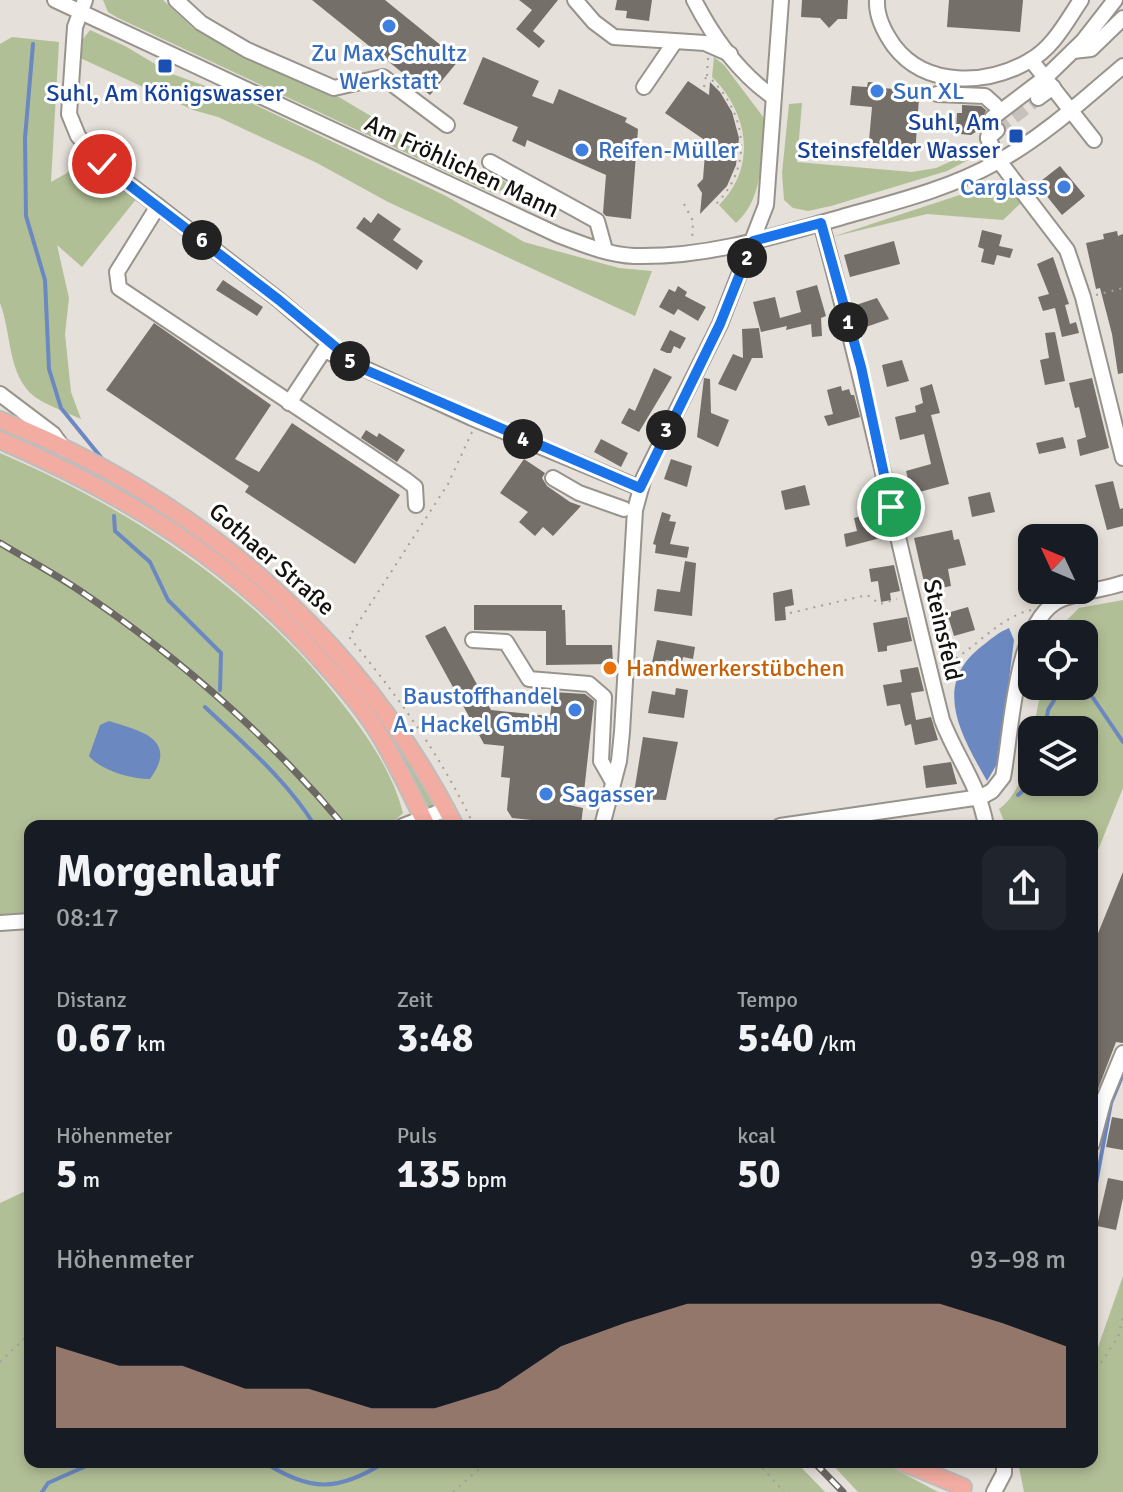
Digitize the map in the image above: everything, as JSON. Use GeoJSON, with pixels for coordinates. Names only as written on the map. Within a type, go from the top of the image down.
{"type":"FeatureCollection","features":[{"type":"Feature","properties":{"kind":"main road","name":"Gothaer Straße"},"geometry":{"type":"LineString","coordinates":[[0,420],[65,449],[137,487],[197,525],[292,603],[380,703],[435,819]]}},
{"type":"Feature","properties":{"kind":"main road","name":"Gothaer Straße"},"geometry":{"type":"LineString","coordinates":[[0,440],[75,474],[159,522],[214,560],[262,600],[308,645],[366,714],[435,819]]}},
{"type":"Feature","properties":{"kind":"main road"},"geometry":{"type":"LineString","coordinates":[[916,1468],[966,1490]]}},
{"type":"Feature","properties":{"kind":"main road"},"geometry":{"type":"LineString","coordinates":[[943,1468],[966,1490]]}},
{"type":"Feature","properties":{"kind":"street","name":"Am Fröhlichen Mann"},"geometry":{"type":"LineString","coordinates":[[55,0],[83,5],[558,235],[630,256],[691,254],[753,241],[933,190],[999,161],[1071,110],[1123,66]]}},
{"type":"Feature","properties":{"kind":"street"},"geometry":{"type":"LineString","coordinates":[[176,0],[201,23],[247,50],[334,88],[383,77],[447,125]]}},
{"type":"Feature","properties":{"kind":"street"},"geometry":{"type":"LineString","coordinates":[[575,0],[594,22],[614,37],[705,43],[730,54]]}},
{"type":"Feature","properties":{"kind":"street"},"geometry":{"type":"LineString","coordinates":[[694,0],[751,81],[773,97]]}},
{"type":"Feature","properties":{"kind":"street"},"geometry":{"type":"LineString","coordinates":[[604,820],[623,722],[635,510],[640,488],[720,324],[768,198],[781,0]]}},
{"type":"Feature","properties":{"kind":"street"},"geometry":{"type":"LineString","coordinates":[[877,0],[883,32],[901,56],[939,75],[960,80],[1042,74]]}},
{"type":"Feature","properties":{"kind":"street"},"geometry":{"type":"LineString","coordinates":[[1038,98],[1053,42],[1081,0]]}},
{"type":"Feature","properties":{"kind":"street"},"geometry":{"type":"LineString","coordinates":[[83,5],[71,56],[69,114],[78,136],[102,164],[279,300],[348,360]]}},
{"type":"Feature","properties":{"kind":"street"},"geometry":{"type":"LineString","coordinates":[[993,123],[1042,74],[1118,8]]}},
{"type":"Feature","properties":{"kind":"street"},"geometry":{"type":"LineString","coordinates":[[644,87],[674,43]]}},
{"type":"Feature","properties":{"kind":"street"},"geometry":{"type":"LineString","coordinates":[[1042,74],[1094,140]]}},
{"type":"Feature","properties":{"kind":"street"},"geometry":{"type":"LineString","coordinates":[[937,94],[985,96],[999,161],[1067,250],[1083,297],[1123,458]]}},
{"type":"Feature","properties":{"kind":"street"},"geometry":{"type":"LineString","coordinates":[[490,162],[597,221],[605,250]]}},
{"type":"Feature","properties":{"kind":"street"},"geometry":{"type":"LineString","coordinates":[[158,206],[117,272],[119,288],[406,480],[415,487],[416,505]]}},
{"type":"Feature","properties":{"kind":"street","name":"Steinsfeld"},"geometry":{"type":"LineString","coordinates":[[821,223],[861,367],[930,671],[951,743],[981,797],[985,820]]}},
{"type":"Feature","properties":{"kind":"street"},"geometry":{"type":"LineString","coordinates":[[289,403],[324,350],[477,420],[640,488]]}},
{"type":"Feature","properties":{"kind":"street"},"geometry":{"type":"LineString","coordinates":[[0,394],[53,434],[65,449]]}},
{"type":"Feature","properties":{"kind":"street"},"geometry":{"type":"LineString","coordinates":[[553,478],[579,493],[624,509]]}},
{"type":"Feature","properties":{"kind":"street"},"geometry":{"type":"LineString","coordinates":[[822,820],[981,797],[992,791],[1003,777],[1030,635],[1046,610],[1060,599],[1123,583]]}},
{"type":"Feature","properties":{"kind":"street"},"geometry":{"type":"LineString","coordinates":[[473,640],[506,642],[529,679],[589,684],[604,697],[601,761],[613,782]]}},
{"type":"Feature","properties":{"kind":"street"},"geometry":{"type":"LineString","coordinates":[[0,923],[24,921]]}},
{"type":"Feature","properties":{"kind":"street"},"geometry":{"type":"LineString","coordinates":[[1098,1122],[1123,1053]]}},
{"type":"Feature","properties":{"kind":"street"},"geometry":{"type":"LineString","coordinates":[[994,1492],[1004,1468]]}},
{"type":"Feature","properties":{"kind":"path"},"geometry":{"type":"LineString","coordinates":[[704,87],[707,69]]}},
{"type":"Feature","properties":{"kind":"path"},"geometry":{"type":"LineString","coordinates":[[707,75],[732,104],[742,140],[736,175],[716,204]]}},
{"type":"Feature","properties":{"kind":"path"},"geometry":{"type":"LineString","coordinates":[[684,204],[693,221],[691,254]]}},
{"type":"Feature","properties":{"kind":"path"},"geometry":{"type":"LineString","coordinates":[[1083,297],[1123,288]]}},
{"type":"Feature","properties":{"kind":"path"},"geometry":{"type":"LineString","coordinates":[[471,820],[420,731],[349,637],[448,484],[477,420]]}},
{"type":"Feature","properties":{"kind":"path"},"geometry":{"type":"LineString","coordinates":[[790,613],[867,595],[880,604],[898,598]]}},
{"type":"Feature","properties":{"kind":"path"},"geometry":{"type":"LineString","coordinates":[[930,671],[954,661],[1007,621],[1027,610],[1046,610]]}},
{"type":"Feature","properties":{"kind":"path"},"geometry":{"type":"LineString","coordinates":[[1098,1367],[1118,1337],[1123,1317]]}},
{"type":"Feature","properties":{"kind":"path"},"geometry":{"type":"LineString","coordinates":[[0,1362],[24,1339]]}},
{"type":"Feature","properties":{"kind":"path"},"geometry":{"type":"LineString","coordinates":[[453,1492],[480,1468]]}},
{"type":"Feature","properties":{"kind":"path"},"geometry":{"type":"LineString","coordinates":[[762,1468],[784,1492]]}},
{"type":"Feature","properties":{"kind":"green space"},"geometry":{"type":"Polygon","coordinates":[[[103,0],[163,0],[193,28],[332,93],[445,160],[467,170],[489,173],[511,185],[494,194],[118,18],[108,12],[103,0]]]}},
{"type":"Feature","properties":{"kind":"green space"},"geometry":{"type":"Polygon","coordinates":[[[90,30],[125,46],[172,74],[245,100],[446,196],[524,242],[619,268],[652,271],[635,316],[388,202],[317,163],[78,57],[79,44],[90,30]]]}},
{"type":"Feature","properties":{"kind":"green space"},"geometry":{"type":"Polygon","coordinates":[[[12,37],[59,42],[51,182],[67,173],[81,152],[137,198],[82,267],[57,245],[69,298],[65,334],[71,392],[81,419],[40,400],[26,388],[15,366],[0,303],[0,44],[12,37]]]}},
{"type":"Feature","properties":{"kind":"green space"},"geometry":{"type":"Polygon","coordinates":[[[714,57],[724,65],[764,118],[757,188],[745,213],[736,223],[719,205],[739,174],[744,140],[734,106],[712,77],[714,57]]]}},
{"type":"Feature","properties":{"kind":"green space"},"geometry":{"type":"Polygon","coordinates":[[[802,103],[797,162],[912,172],[936,168],[978,149],[980,154],[947,171],[831,206],[808,211],[793,208],[784,200],[782,173],[789,104],[802,103]]]}},
{"type":"Feature","properties":{"kind":"green space"},"geometry":{"type":"Polygon","coordinates":[[[996,183],[1006,187],[1021,203],[1003,220],[927,214],[832,237],[996,183]]]}},
{"type":"Feature","properties":{"kind":"green space"},"geometry":{"type":"Polygon","coordinates":[[[0,431],[70,463],[135,499],[196,538],[251,581],[303,629],[351,683],[395,742],[436,808],[427,807],[421,800],[264,594],[0,434],[0,431]]]}},
{"type":"Feature","properties":{"kind":"green space"},"geometry":{"type":"Polygon","coordinates":[[[0,453],[49,475],[142,527],[187,556],[269,623],[306,661],[360,728],[386,769],[403,813],[395,820],[24,820],[24,921],[0,923],[0,453]]]}},
{"type":"Feature","properties":{"kind":"green space"},"geometry":{"type":"Polygon","coordinates":[[[1123,600],[1123,788],[1098,850],[1098,820],[1004,820],[999,809],[1018,786],[1018,796],[1098,796],[1098,716],[1036,716],[1039,700],[1098,700],[1098,620],[1067,620],[1079,608],[1123,600]]]}},
{"type":"Feature","properties":{"kind":"green space"},"geometry":{"type":"Polygon","coordinates":[[[24,1192],[24,1468],[802,1468],[825,1492],[0,1492],[0,1203],[24,1192]]]}},
{"type":"Feature","properties":{"kind":"green space"},"geometry":{"type":"Polygon","coordinates":[[[1123,1276],[1123,1492],[1024,1492],[1019,1468],[1098,1468],[1098,1347],[1123,1276]]]}},
{"type":"Feature","properties":{"kind":"green space"},"geometry":{"type":"Polygon","coordinates":[[[836,1468],[893,1468],[938,1492],[858,1492],[836,1468]]]}},
{"type":"Feature","properties":{"kind":"water"},"geometry":{"type":"Polygon","coordinates":[[[1009,628],[1014,640],[1006,703],[997,764],[987,781],[961,728],[954,694],[958,677],[967,661],[982,646],[1009,628]]]}},
{"type":"Feature","properties":{"kind":"water"},"geometry":{"type":"Polygon","coordinates":[[[109,721],[144,733],[158,746],[158,765],[150,779],[117,773],[89,756],[100,725],[109,721]]]}},
{"type":"Feature","properties":{"kind":"building"},"geometry":{"type":"Polygon","coordinates":[[[312,0],[385,0],[459,60],[430,95],[312,0]]]}},
{"type":"Feature","properties":{"kind":"building"},"geometry":{"type":"Polygon","coordinates":[[[519,0],[558,0],[533,31],[545,41],[539,48],[516,29],[532,10],[519,0]]]}},
{"type":"Feature","properties":{"kind":"building"},"geometry":{"type":"Polygon","coordinates":[[[617,0],[652,0],[649,21],[626,18],[627,11],[615,10],[617,0]]]}},
{"type":"Feature","properties":{"kind":"building"},"geometry":{"type":"Polygon","coordinates":[[[802,0],[848,0],[847,19],[838,19],[829,28],[820,18],[801,17],[802,0]]]}},
{"type":"Feature","properties":{"kind":"building"},"geometry":{"type":"Polygon","coordinates":[[[949,0],[1023,0],[1020,32],[947,27],[949,0]]]}},
{"type":"Feature","properties":{"kind":"building"},"geometry":{"type":"Polygon","coordinates":[[[483,57],[539,81],[532,96],[553,104],[559,89],[627,118],[625,122],[638,129],[631,219],[603,213],[606,175],[527,140],[525,147],[512,141],[518,127],[463,104],[483,57]]]}},
{"type":"Feature","properties":{"kind":"building"},"geometry":{"type":"Polygon","coordinates":[[[688,81],[709,95],[710,82],[720,92],[732,112],[739,138],[736,165],[727,186],[700,214],[702,193],[697,185],[703,179],[706,141],[665,113],[688,81]]]}},
{"type":"Feature","properties":{"kind":"building"},"geometry":{"type":"Polygon","coordinates":[[[868,82],[881,83],[881,88],[909,90],[908,97],[919,98],[915,155],[868,152],[872,107],[850,105],[852,86],[867,87],[868,82]]]}},
{"type":"Feature","properties":{"kind":"building"},"geometry":{"type":"Polygon","coordinates":[[[962,105],[981,106],[986,110],[980,129],[971,135],[960,134],[956,130],[957,113],[962,113],[962,105]]]}},
{"type":"Feature","properties":{"kind":"building"},"geometry":{"type":"Polygon","coordinates":[[[1060,166],[1085,196],[1062,215],[1037,184],[1060,166]]]}},
{"type":"Feature","properties":{"kind":"building"},"geometry":{"type":"Polygon","coordinates":[[[378,213],[401,229],[393,240],[423,261],[417,270],[356,228],[364,217],[371,223],[378,213]]]}},
{"type":"Feature","properties":{"kind":"building"},"geometry":{"type":"Polygon","coordinates":[[[982,230],[1002,235],[999,246],[1013,249],[1010,258],[997,255],[994,265],[981,262],[984,249],[978,247],[982,230]]]}},
{"type":"Feature","properties":{"kind":"building"},"geometry":{"type":"Polygon","coordinates":[[[1117,231],[1118,236],[1123,234],[1123,373],[1118,374],[1112,334],[1100,288],[1096,289],[1086,243],[1104,239],[1103,234],[1117,231]]]}},
{"type":"Feature","properties":{"kind":"building"},"geometry":{"type":"Polygon","coordinates":[[[894,241],[900,264],[850,277],[844,255],[894,241]]]}},
{"type":"Feature","properties":{"kind":"building"},"geometry":{"type":"Polygon","coordinates":[[[1053,257],[1069,304],[1065,305],[1070,324],[1076,322],[1079,333],[1062,337],[1055,308],[1043,311],[1038,297],[1049,294],[1037,264],[1053,257]]]}},
{"type":"Feature","properties":{"kind":"building"},"geometry":{"type":"Polygon","coordinates":[[[223,280],[263,307],[257,316],[216,290],[223,280]]]}},
{"type":"Feature","properties":{"kind":"building"},"geometry":{"type":"Polygon","coordinates":[[[817,285],[826,316],[821,318],[822,336],[812,337],[811,324],[761,332],[753,302],[775,297],[780,318],[801,312],[796,291],[817,285]]]}},
{"type":"Feature","properties":{"kind":"building"},"geometry":{"type":"Polygon","coordinates":[[[678,286],[687,292],[685,296],[706,307],[698,321],[678,309],[674,315],[659,307],[669,289],[675,292],[678,286]]]}},
{"type":"Feature","properties":{"kind":"building"},"geometry":{"type":"Polygon","coordinates":[[[877,298],[889,319],[863,328],[856,305],[877,298]]]}},
{"type":"Feature","properties":{"kind":"building"},"geometry":{"type":"Polygon","coordinates":[[[154,323],[271,405],[235,459],[259,472],[292,423],[400,495],[355,564],[245,492],[249,486],[106,390],[154,323]]]}},
{"type":"Feature","properties":{"kind":"building"},"geometry":{"type":"Polygon","coordinates":[[[759,328],[763,358],[752,358],[736,391],[718,384],[733,354],[743,358],[742,329],[759,328]]]}},
{"type":"Feature","properties":{"kind":"building"},"geometry":{"type":"Polygon","coordinates":[[[670,330],[686,338],[680,349],[674,346],[671,353],[667,353],[660,350],[670,330]]]}},
{"type":"Feature","properties":{"kind":"building"},"geometry":{"type":"Polygon","coordinates":[[[1055,332],[1065,381],[1045,385],[1040,360],[1049,358],[1045,333],[1055,332]]]}},
{"type":"Feature","properties":{"kind":"building"},"geometry":{"type":"Polygon","coordinates":[[[902,360],[909,381],[887,387],[882,365],[902,360]]]}},
{"type":"Feature","properties":{"kind":"building"},"geometry":{"type":"Polygon","coordinates":[[[654,368],[672,377],[639,432],[621,423],[629,408],[635,411],[654,368]]]}},
{"type":"Feature","properties":{"kind":"building"},"geometry":{"type":"Polygon","coordinates":[[[704,378],[710,379],[711,413],[729,420],[718,447],[697,437],[704,378]]]}},
{"type":"Feature","properties":{"kind":"building"},"geometry":{"type":"Polygon","coordinates":[[[1092,378],[1109,448],[1080,456],[1077,440],[1086,437],[1069,383],[1092,378]]]}},
{"type":"Feature","properties":{"kind":"building"},"geometry":{"type":"Polygon","coordinates":[[[932,384],[940,413],[931,415],[949,484],[912,494],[906,471],[931,464],[924,434],[900,440],[895,417],[916,412],[915,406],[923,403],[920,388],[932,384]]]}},
{"type":"Feature","properties":{"kind":"building"},"geometry":{"type":"Polygon","coordinates":[[[841,386],[842,391],[849,389],[854,395],[860,417],[828,426],[824,416],[833,414],[827,390],[841,386]]]}},
{"type":"Feature","properties":{"kind":"building"},"geometry":{"type":"Polygon","coordinates":[[[366,430],[377,437],[379,433],[405,450],[397,462],[361,438],[366,430]]]}},
{"type":"Feature","properties":{"kind":"building"},"geometry":{"type":"Polygon","coordinates":[[[1063,437],[1066,448],[1039,454],[1036,443],[1063,437]]]}},
{"type":"Feature","properties":{"kind":"building"},"geometry":{"type":"Polygon","coordinates":[[[601,439],[628,453],[621,467],[594,452],[601,439]]]}},
{"type":"Feature","properties":{"kind":"building"},"geometry":{"type":"Polygon","coordinates":[[[524,459],[545,473],[542,478],[547,486],[581,506],[553,536],[543,527],[535,536],[519,522],[528,512],[500,493],[524,459]]]}},
{"type":"Feature","properties":{"kind":"building"},"geometry":{"type":"Polygon","coordinates":[[[671,459],[692,466],[687,487],[664,479],[671,459]]]}},
{"type":"Feature","properties":{"kind":"building"},"geometry":{"type":"Polygon","coordinates":[[[1113,481],[1120,509],[1123,508],[1123,526],[1107,530],[1095,485],[1113,481]]]}},
{"type":"Feature","properties":{"kind":"building"},"geometry":{"type":"Polygon","coordinates":[[[805,485],[810,505],[785,510],[781,491],[805,485]]]}},
{"type":"Feature","properties":{"kind":"building"},"geometry":{"type":"Polygon","coordinates":[[[990,492],[995,512],[972,517],[968,497],[990,492]]]}},
{"type":"Feature","properties":{"kind":"building"},"geometry":{"type":"Polygon","coordinates":[[[873,498],[877,513],[882,512],[888,536],[846,547],[844,534],[857,531],[854,518],[866,515],[863,500],[873,498]]]}},
{"type":"Feature","properties":{"kind":"building"},"geometry":{"type":"Polygon","coordinates":[[[662,512],[671,515],[669,521],[676,522],[670,544],[689,547],[687,558],[655,553],[656,545],[653,544],[662,512]]]}},
{"type":"Feature","properties":{"kind":"building"},"geometry":{"type":"Polygon","coordinates":[[[952,530],[954,540],[959,539],[966,565],[948,569],[951,586],[926,591],[914,538],[952,530]]]}},
{"type":"Feature","properties":{"kind":"building"},"geometry":{"type":"Polygon","coordinates":[[[685,561],[696,563],[692,616],[654,611],[657,589],[680,592],[685,561]]]}},
{"type":"Feature","properties":{"kind":"building"},"geometry":{"type":"Polygon","coordinates":[[[894,565],[900,591],[890,593],[891,600],[881,602],[878,581],[871,582],[869,569],[894,565]]]}},
{"type":"Feature","properties":{"kind":"building"},"geometry":{"type":"Polygon","coordinates":[[[792,589],[794,605],[785,607],[786,620],[775,621],[773,593],[792,589]]]}},
{"type":"Feature","properties":{"kind":"building"},"geometry":{"type":"Polygon","coordinates":[[[474,605],[562,605],[562,610],[565,610],[566,645],[612,645],[613,664],[546,665],[546,631],[474,630],[474,605]]]}},
{"type":"Feature","properties":{"kind":"building"},"geometry":{"type":"Polygon","coordinates":[[[968,607],[975,630],[954,636],[947,613],[968,607]]]}},
{"type":"Feature","properties":{"kind":"building"},"geometry":{"type":"Polygon","coordinates":[[[907,617],[912,641],[887,646],[887,651],[878,652],[873,623],[907,617]]]}},
{"type":"Feature","properties":{"kind":"building"},"geometry":{"type":"Polygon","coordinates":[[[445,626],[491,710],[550,716],[553,692],[585,694],[594,701],[584,792],[568,790],[565,804],[583,808],[582,820],[512,818],[507,810],[510,778],[501,777],[504,746],[484,744],[425,636],[445,626]]]}},
{"type":"Feature","properties":{"kind":"building"},"geometry":{"type":"Polygon","coordinates":[[[657,640],[695,647],[693,659],[683,657],[682,663],[666,660],[664,665],[652,663],[657,640]]]}},
{"type":"Feature","properties":{"kind":"building"},"geometry":{"type":"Polygon","coordinates":[[[918,667],[924,691],[911,693],[916,720],[931,717],[938,740],[915,745],[911,724],[905,726],[900,704],[887,706],[883,685],[902,682],[900,670],[918,667]]]}},
{"type":"Feature","properties":{"kind":"building"},"geometry":{"type":"Polygon","coordinates":[[[676,688],[688,690],[684,718],[648,713],[652,691],[675,695],[676,688]]]}},
{"type":"Feature","properties":{"kind":"building"},"geometry":{"type":"Polygon","coordinates":[[[643,737],[678,742],[666,800],[633,799],[643,737]]]}},
{"type":"Feature","properties":{"kind":"building"},"geometry":{"type":"Polygon","coordinates":[[[951,762],[957,784],[926,788],[923,766],[951,762]]]}},
{"type":"Feature","properties":{"kind":"building"},"geometry":{"type":"Polygon","coordinates":[[[1123,872],[1123,1043],[1116,1042],[1098,1089],[1098,933],[1123,872]]]}},
{"type":"Feature","properties":{"kind":"building"},"geometry":{"type":"Polygon","coordinates":[[[1112,1117],[1123,1119],[1123,1150],[1106,1147],[1112,1117]]]}},
{"type":"Feature","properties":{"kind":"building"},"geometry":{"type":"Polygon","coordinates":[[[1108,1178],[1123,1181],[1123,1198],[1116,1230],[1098,1226],[1108,1178]]]}},
{"type":"Feature","properties":{"kind":"waterway"},"geometry":{"type":"LineString","coordinates":[[33,44],[25,138],[26,216],[45,280],[49,369],[61,408],[104,461]]}},
{"type":"Feature","properties":{"kind":"waterway"},"geometry":{"type":"LineString","coordinates":[[114,516],[115,531],[150,562],[168,600],[221,653],[220,690]]}},
{"type":"Feature","properties":{"kind":"waterway"},"geometry":{"type":"LineString","coordinates":[[1047,716],[1054,700]]}},
{"type":"Feature","properties":{"kind":"waterway"},"geometry":{"type":"LineString","coordinates":[[1094,700],[1123,742]]}},
{"type":"Feature","properties":{"kind":"waterway"},"geometry":{"type":"LineString","coordinates":[[205,707],[278,778],[311,820]]}},
{"type":"Feature","properties":{"kind":"waterway"},"geometry":{"type":"LineString","coordinates":[[1098,1173],[1111,1103],[1123,1074]]}},
{"type":"Feature","properties":{"kind":"waterway"},"geometry":{"type":"LineString","coordinates":[[42,1492],[48,1483],[82,1468]]}},
{"type":"Feature","properties":{"kind":"waterway"},"geometry":{"type":"LineString","coordinates":[[274,1468],[296,1479],[324,1484],[353,1479],[375,1468]]}},
{"type":"Feature","properties":{"kind":"tunnel"},"geometry":{"type":"LineString","coordinates":[[997,130],[1038,98]]}},
{"type":"Feature","properties":{"kind":"railway"},"geometry":{"type":"LineString","coordinates":[[0,543],[78,590],[192,675],[256,732],[339,820]]}},
{"type":"Feature","properties":{"kind":"railway"},"geometry":{"type":"LineString","coordinates":[[820,1468],[843,1492]]}},
{"type":"Feature","properties":{"kind":"place","name":"Zu Max Schultz Werkstatt"},"geometry":{"type":"Point","coordinates":[389,26]}},
{"type":"Feature","properties":{"kind":"place","name":"Suhl, Am Königswasser"},"geometry":{"type":"Point","coordinates":[165,66]}},
{"type":"Feature","properties":{"kind":"place","name":"Sun XL"},"geometry":{"type":"Point","coordinates":[877,91]}},
{"type":"Feature","properties":{"kind":"place","name":"Suhl, Am Steinsfelder Wasser"},"geometry":{"type":"Point","coordinates":[1016,136]}},
{"type":"Feature","properties":{"kind":"place","name":"Reifen-Müller"},"geometry":{"type":"Point","coordinates":[582,150]}},
{"type":"Feature","properties":{"kind":"place","name":"Carglass"},"geometry":{"type":"Point","coordinates":[1064,187]}},
{"type":"Feature","properties":{"kind":"place","name":"Handwerkerstübchen"},"geometry":{"type":"Point","coordinates":[610,668]}},
{"type":"Feature","properties":{"kind":"place","name":"Baustoffhandel A. Hackel GmbH"},"geometry":{"type":"Point","coordinates":[575,710]}},
{"type":"Feature","properties":{"kind":"place","name":"Sagasser"},"geometry":{"type":"Point","coordinates":[546,794]}},
{"type":"Feature","properties":{"kind":"route"},"geometry":{"type":"LineString","coordinates":[[102,164],[279,300],[361,368],[640,488],[720,324],[753,241],[821,223],[861,367],[891,507]]}}]}
